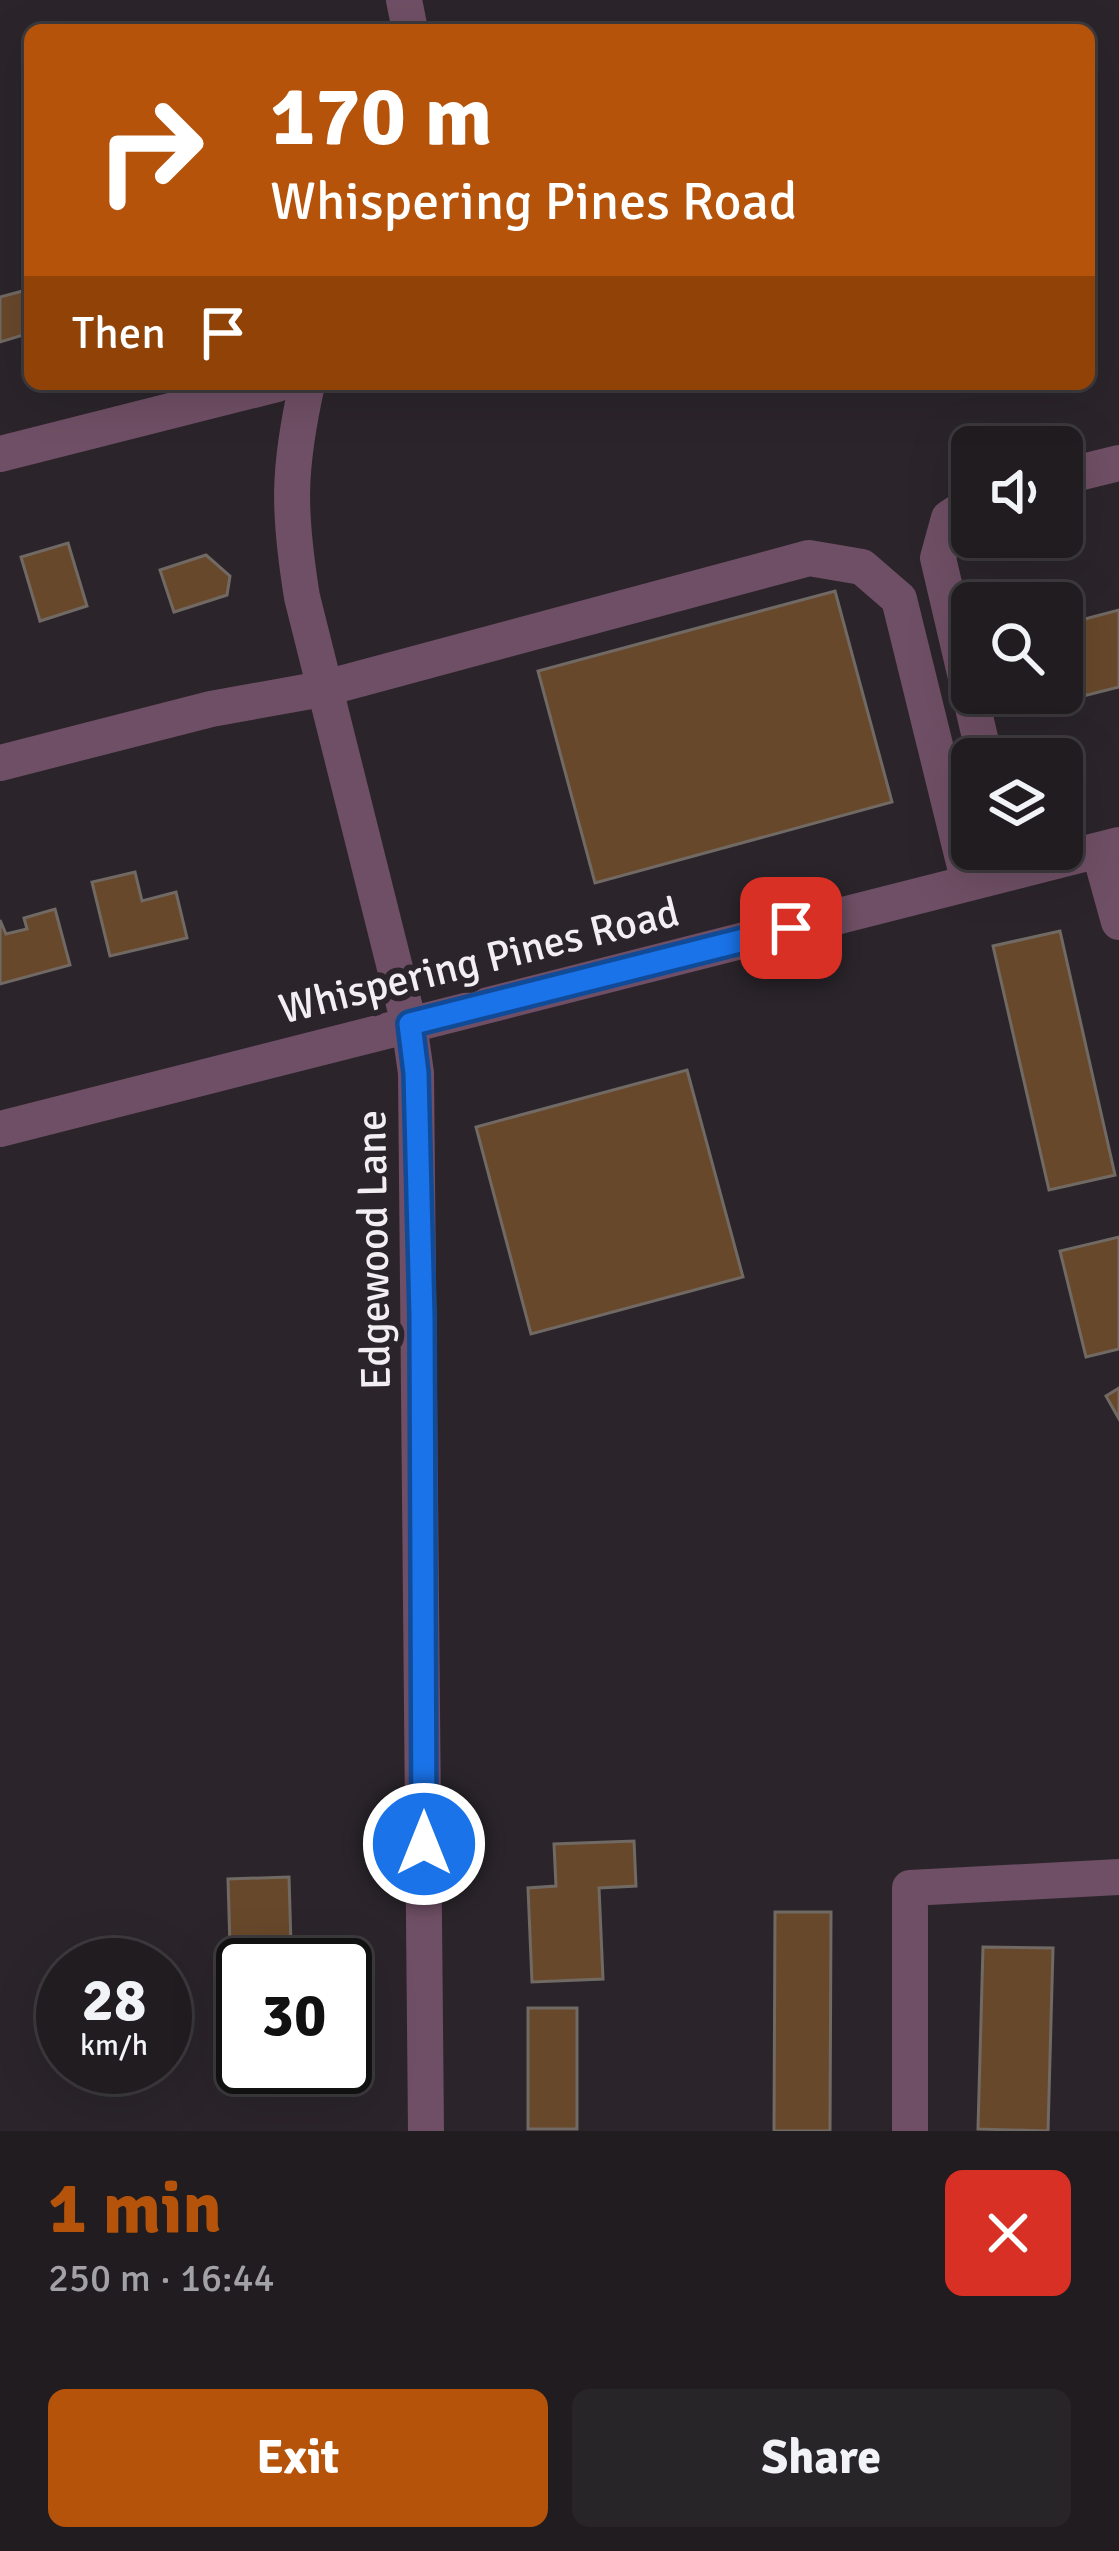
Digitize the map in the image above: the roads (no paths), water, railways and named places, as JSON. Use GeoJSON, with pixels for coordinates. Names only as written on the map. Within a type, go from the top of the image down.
{"type":"FeatureCollection","features":[{"type":"Feature","properties":{"kind":"street"},"geometry":{"type":"LineString","coordinates":[[0,454],[253,390]]}},
{"type":"Feature","properties":{"kind":"street","name":"Edgewood Lane"},"geometry":{"type":"LineString","coordinates":[[306,390],[290,460],[291,529],[322,689],[410,1024],[416,1073],[422,1317],[426,2131]]}},
{"type":"Feature","properties":{"kind":"street"},"geometry":{"type":"LineString","coordinates":[[1083,472],[1119,463]]}},
{"type":"Feature","properties":{"kind":"street"},"geometry":{"type":"LineString","coordinates":[[951,517],[938,558],[980,738]]}},
{"type":"Feature","properties":{"kind":"street"},"geometry":{"type":"LineString","coordinates":[[0,763],[211,709],[322,689],[808,558],[862,567],[899,599],[969,883]]}},
{"type":"Feature","properties":{"kind":"street"},"geometry":{"type":"LineString","coordinates":[[1109,847],[1119,922]]}},
{"type":"Feature","properties":{"kind":"street","name":"Whispering Pines Road"},"geometry":{"type":"LineString","coordinates":[[0,1129],[969,883],[993,870]]}},
{"type":"Feature","properties":{"kind":"street"},"geometry":{"type":"LineString","coordinates":[[910,2131],[910,1888],[1119,1877]]}}]}
